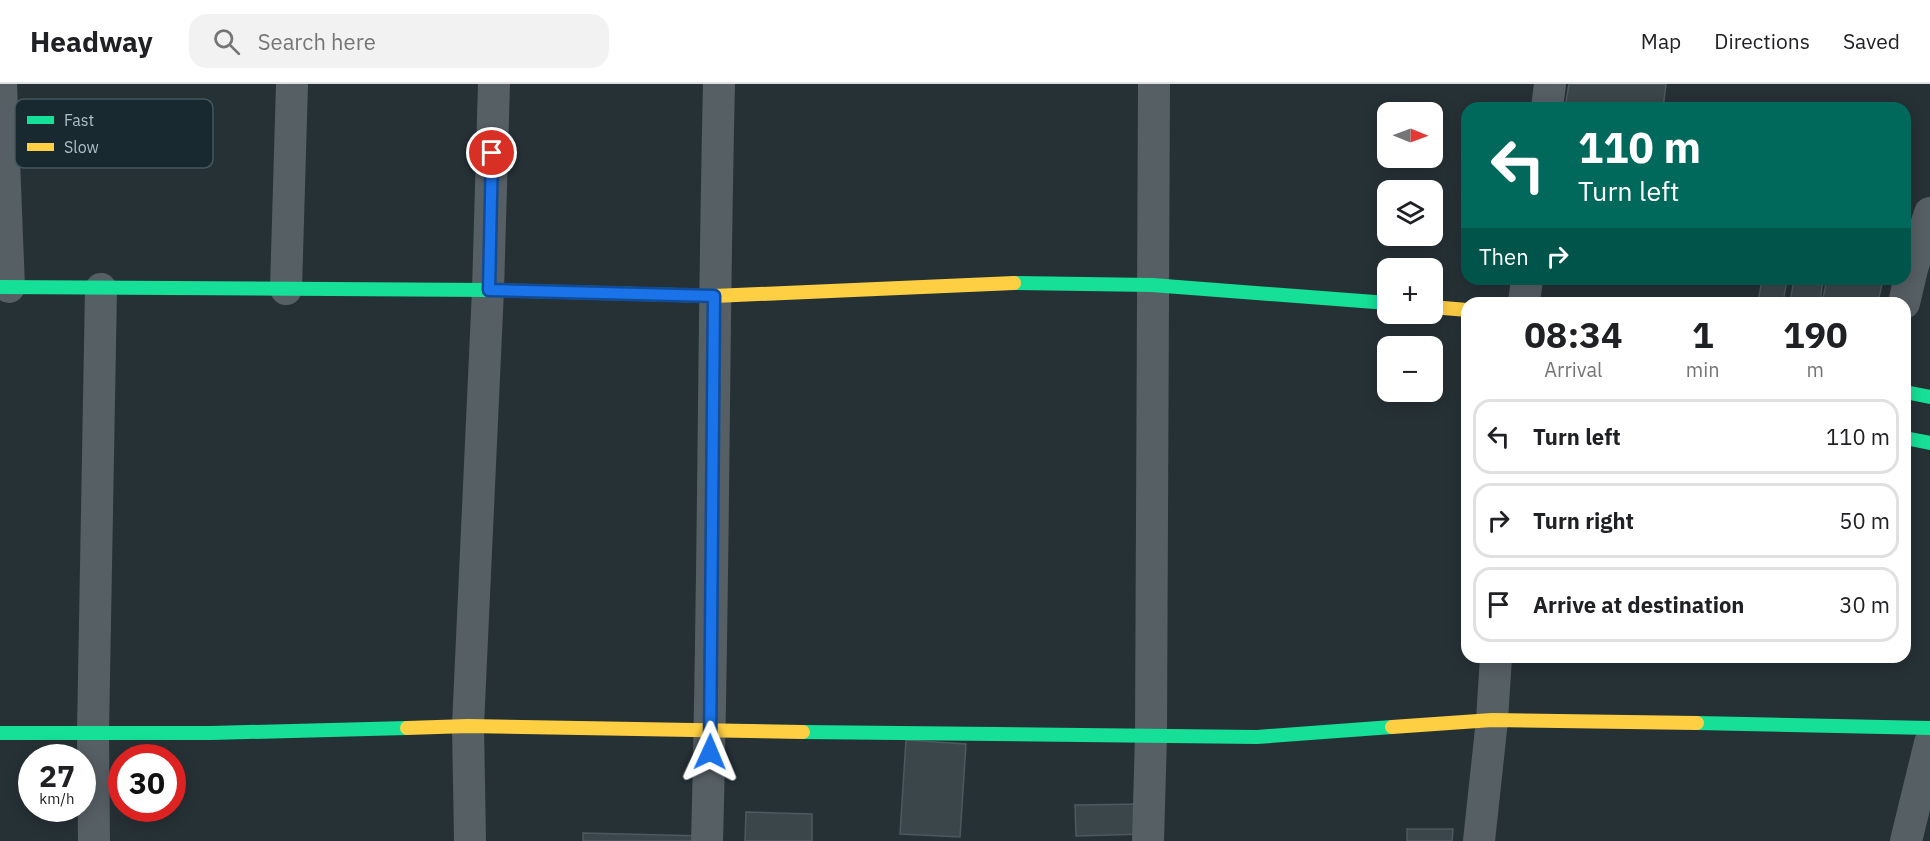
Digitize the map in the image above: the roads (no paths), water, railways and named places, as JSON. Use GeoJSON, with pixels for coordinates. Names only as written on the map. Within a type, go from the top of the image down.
{"type":"FeatureCollection","features":[{"type":"Feature","properties":{"kind":"main road"},"geometry":{"type":"LineString","coordinates":[[4,287],[489,290],[714,296],[990,283],[1152,285],[1377,302]]}},
{"type":"Feature","properties":{"kind":"main road"},"geometry":{"type":"LineString","coordinates":[[1443,308],[1461,309]]}},
{"type":"Feature","properties":{"kind":"main road"},"geometry":{"type":"LineString","coordinates":[[1911,393],[1930,398]]}},
{"type":"Feature","properties":{"kind":"main road"},"geometry":{"type":"LineString","coordinates":[[1911,439],[1930,443]]}},
{"type":"Feature","properties":{"kind":"main road"},"geometry":{"type":"LineString","coordinates":[[0,733],[211,733],[468,726],[1257,737],[1492,720],[1930,728]]}},
{"type":"Feature","properties":{"kind":"street"},"geometry":{"type":"LineString","coordinates":[[1,84],[4,287]]}},
{"type":"Feature","properties":{"kind":"street"},"geometry":{"type":"LineString","coordinates":[[286,289],[292,84]]}},
{"type":"Feature","properties":{"kind":"street"},"geometry":{"type":"LineString","coordinates":[[470,841],[468,726],[489,290],[494,84]]}},
{"type":"Feature","properties":{"kind":"street"},"geometry":{"type":"LineString","coordinates":[[707,841],[719,84]]}},
{"type":"Feature","properties":{"kind":"street"},"geometry":{"type":"LineString","coordinates":[[1148,841],[1151,736],[1154,84]]}},
{"type":"Feature","properties":{"kind":"street"},"geometry":{"type":"LineString","coordinates":[[1548,102],[1550,84]]}},
{"type":"Feature","properties":{"kind":"street"},"geometry":{"type":"LineString","coordinates":[[1911,274],[1930,213]]}},
{"type":"Feature","properties":{"kind":"street"},"geometry":{"type":"LineString","coordinates":[[93,841],[101,289]]}},
{"type":"Feature","properties":{"kind":"street"},"geometry":{"type":"LineString","coordinates":[[1479,841],[1496,663]]}},
{"type":"Feature","properties":{"kind":"street"},"geometry":{"type":"LineString","coordinates":[[1906,841],[1930,743]]}}]}
